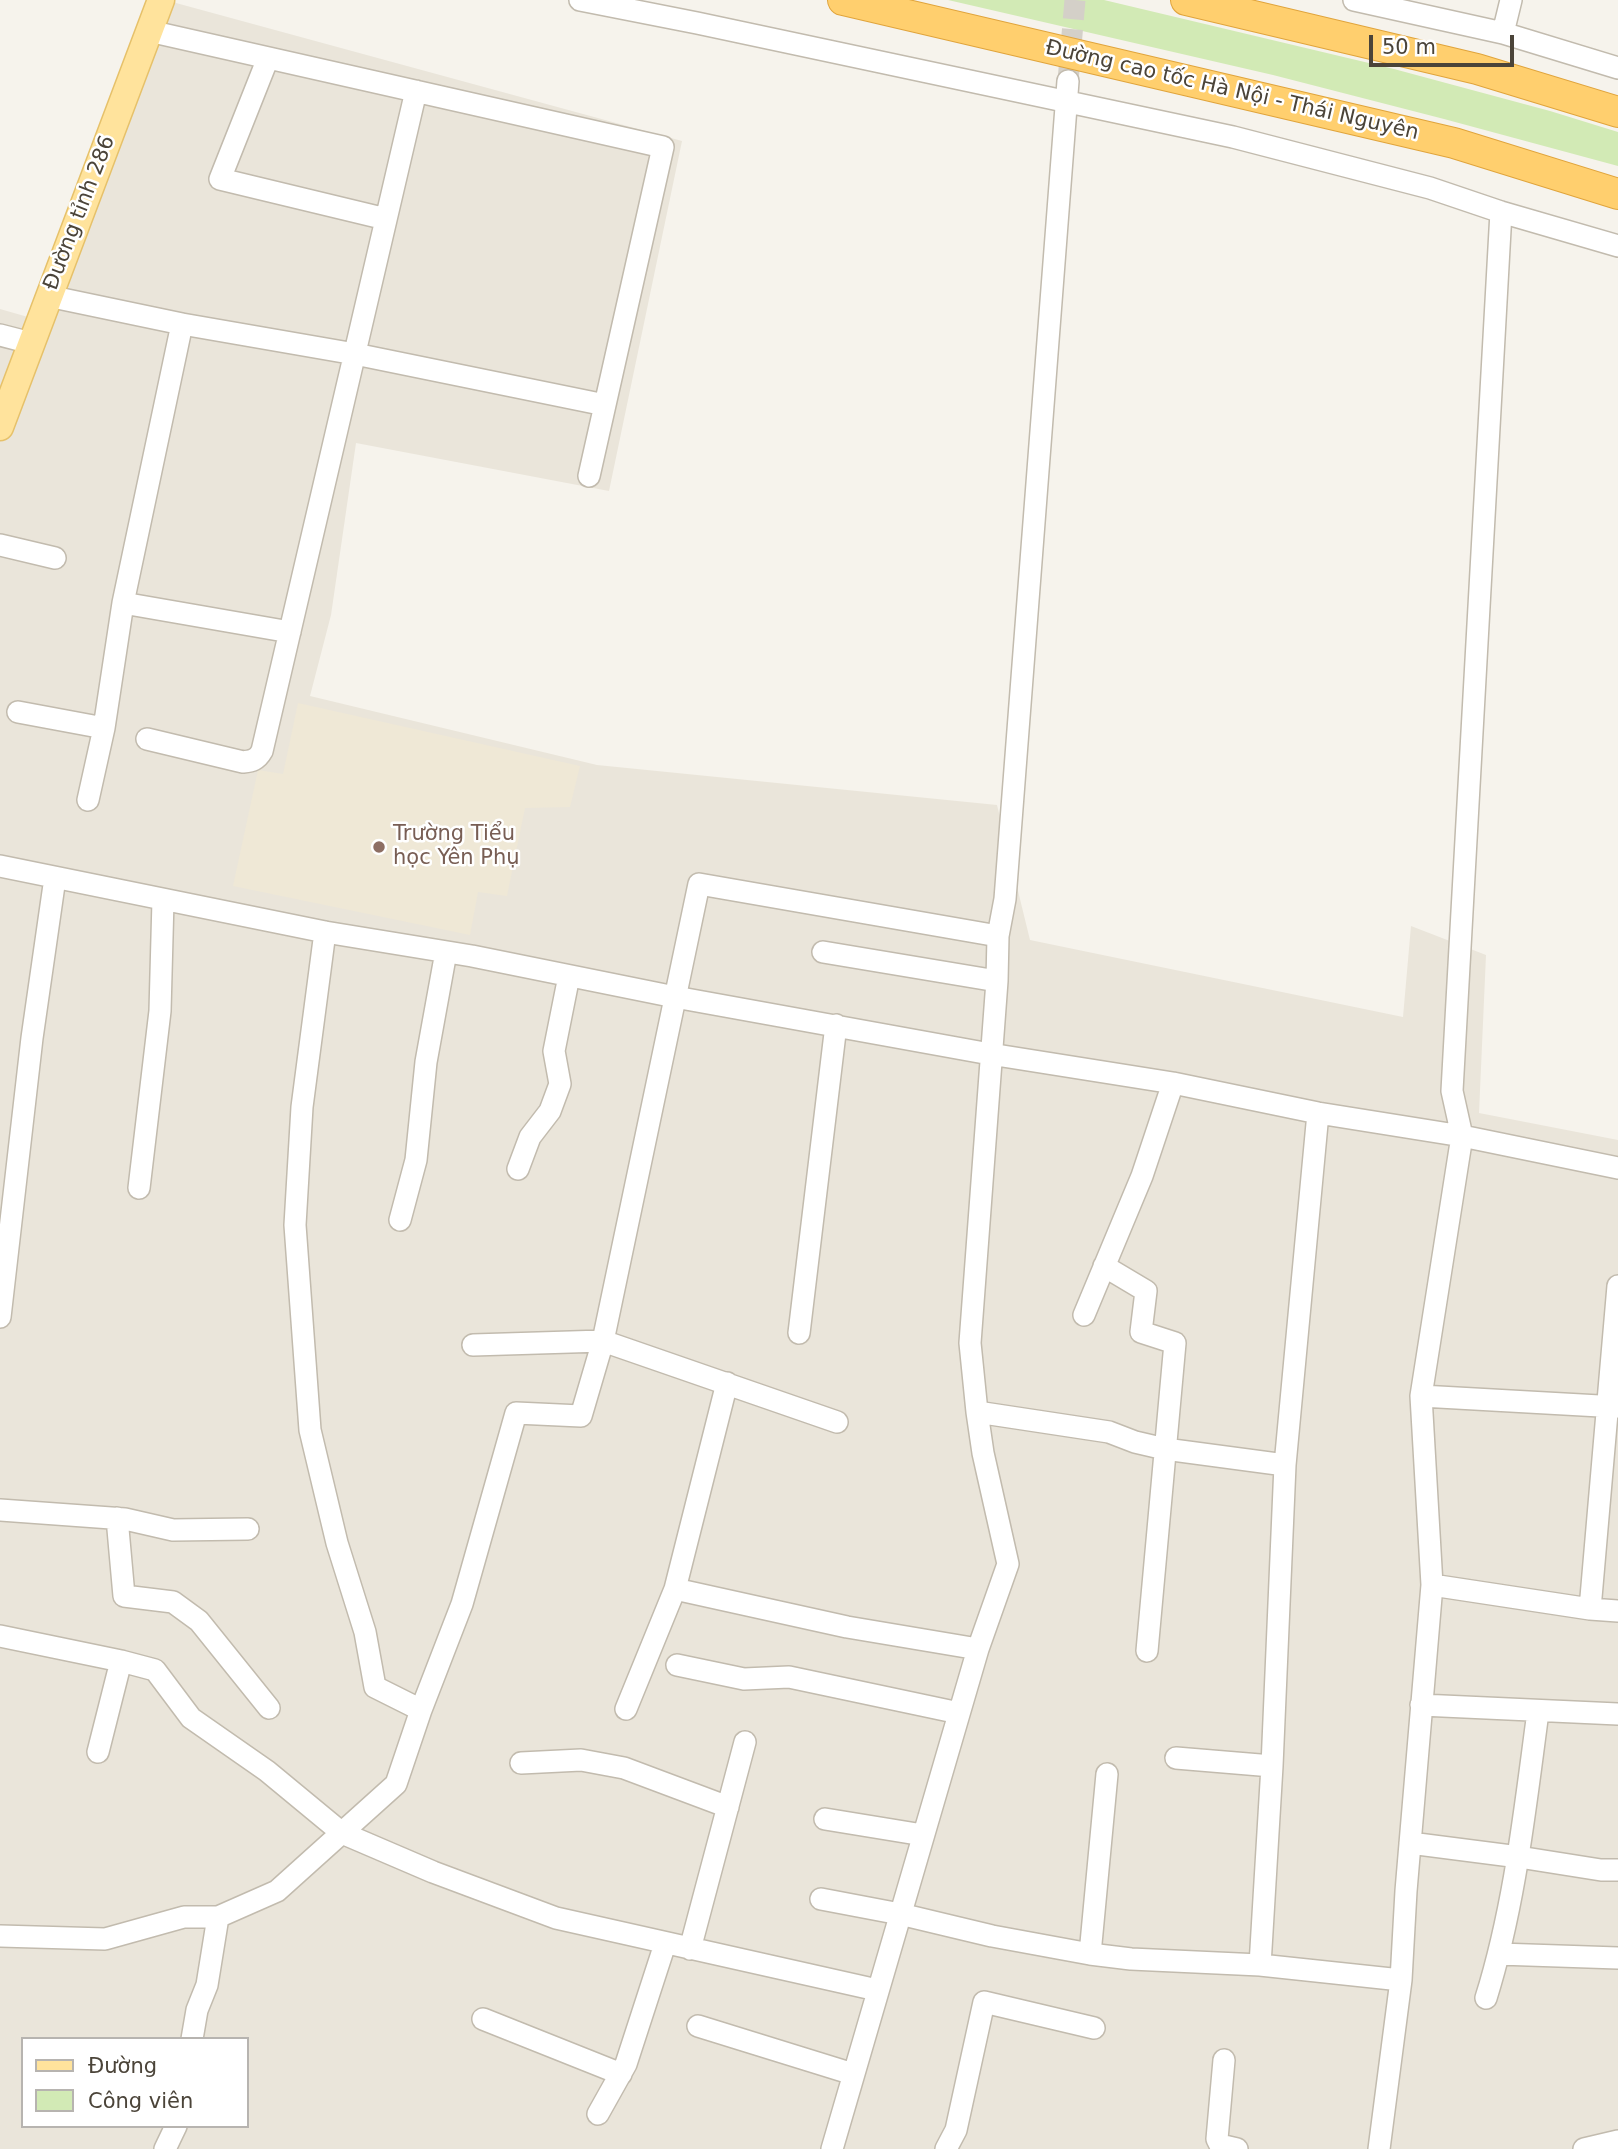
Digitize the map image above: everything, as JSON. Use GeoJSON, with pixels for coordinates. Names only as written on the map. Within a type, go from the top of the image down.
{"type":"FeatureCollection","features":[{"type":"Feature","properties":{"kind":"highway","name":"Đường cao tốc Hà Nội - Thái Nguyên"},"geometry":{"type":"LineString","coordinates":[[843,0],[1454,144],[1618,194]]}},
{"type":"Feature","properties":{"kind":"highway"},"geometry":{"type":"LineString","coordinates":[[1185,0],[1477,69],[1618,112]]}},
{"type":"Feature","properties":{"kind":"main road","name":"Đường tỉnh 286"},"geometry":{"type":"LineString","coordinates":[[0,427],[161,0]]}},
{"type":"Feature","properties":{"kind":"street"},"geometry":{"type":"LineString","coordinates":[[580,0],[1233,137],[1430,188],[1618,246]]}},
{"type":"Feature","properties":{"kind":"street"},"geometry":{"type":"LineString","coordinates":[[1354,0],[1503,33],[1618,68]]}},
{"type":"Feature","properties":{"kind":"street"},"geometry":{"type":"LineString","coordinates":[[1503,33],[1511,0]]}},
{"type":"Feature","properties":{"kind":"street"},"geometry":{"type":"LineString","coordinates":[[149,31],[663,147],[589,476]]}},
{"type":"Feature","properties":{"kind":"street"},"geometry":{"type":"LineString","coordinates":[[268,58],[220,179],[386,219]]}},
{"type":"Feature","properties":{"kind":"street"},"geometry":{"type":"LineString","coordinates":[[832,2149],[978,1649],[1008,1564],[983,1453],[971,1343],[998,936],[1005,900],[1068,81]]}},
{"type":"Feature","properties":{"kind":"street"},"geometry":{"type":"LineString","coordinates":[[147,739],[243,762],[252,762],[258,757],[264,742],[416,92]]}},
{"type":"Feature","properties":{"kind":"street"},"geometry":{"type":"LineString","coordinates":[[1379,2149],[1401,1980],[1432,1585],[1420,1396],[1462,1136],[1452,1091],[1501,212]]}},
{"type":"Feature","properties":{"kind":"street"},"geometry":{"type":"LineString","coordinates":[[48,296],[605,405]]}},
{"type":"Feature","properties":{"kind":"street"},"geometry":{"type":"LineString","coordinates":[[88,800],[104,728],[124,603],[182,324]]}},
{"type":"Feature","properties":{"kind":"street"},"geometry":{"type":"LineString","coordinates":[[0,335],[31,343]]}},
{"type":"Feature","properties":{"kind":"street"},"geometry":{"type":"LineString","coordinates":[[0,545],[55,558]]}},
{"type":"Feature","properties":{"kind":"street"},"geometry":{"type":"LineString","coordinates":[[124,603],[290,632]]}},
{"type":"Feature","properties":{"kind":"street"},"geometry":{"type":"LineString","coordinates":[[18,712],[104,728]]}},
{"type":"Feature","properties":{"kind":"street"},"geometry":{"type":"LineString","coordinates":[[0,866],[325,932],[446,952],[990,1054],[1173,1083],[1318,1113],[1462,1136],[1618,1168]]}},
{"type":"Feature","properties":{"kind":"street"},"geometry":{"type":"LineString","coordinates":[[0,1317],[3,1264],[55,878]]}},
{"type":"Feature","properties":{"kind":"street"},"geometry":{"type":"LineString","coordinates":[[0,1936],[105,1939],[184,1917],[218,1917],[277,1891],[396,1784],[462,1604],[516,1413],[581,1416],[603,1341],[699,884],[998,936]]}},
{"type":"Feature","properties":{"kind":"street"},"geometry":{"type":"LineString","coordinates":[[139,1188],[160,1010],[163,900]]}},
{"type":"Feature","properties":{"kind":"street"},"geometry":{"type":"LineString","coordinates":[[325,932],[302,1107],[295,1225],[310,1430],[337,1544],[365,1632],[375,1687],[421,1710]]}},
{"type":"Feature","properties":{"kind":"street"},"geometry":{"type":"LineString","coordinates":[[400,1220],[416,1160],[426,1062],[446,952]]}},
{"type":"Feature","properties":{"kind":"street"},"geometry":{"type":"LineString","coordinates":[[823,952],[997,981]]}},
{"type":"Feature","properties":{"kind":"street"},"geometry":{"type":"LineString","coordinates":[[518,1169],[530,1137],[550,1111],[561,1084],[554,1051],[569,976]]}},
{"type":"Feature","properties":{"kind":"street"},"geometry":{"type":"LineString","coordinates":[[799,1333],[836,1025]]}},
{"type":"Feature","properties":{"kind":"street"},"geometry":{"type":"LineString","coordinates":[[1084,1315],[1142,1176],[1173,1083]]}},
{"type":"Feature","properties":{"kind":"street"},"geometry":{"type":"LineString","coordinates":[[1260,1965],[1285,1465],[1318,1113]]}},
{"type":"Feature","properties":{"kind":"street"},"geometry":{"type":"LineString","coordinates":[[1104,1266],[1146,1291],[1141,1332],[1175,1343],[1147,1651]]}},
{"type":"Feature","properties":{"kind":"street"},"geometry":{"type":"LineString","coordinates":[[1590,1609],[1613,1408],[1618,1286]]}},
{"type":"Feature","properties":{"kind":"street"},"geometry":{"type":"LineString","coordinates":[[472,1345],[603,1341],[837,1422]]}},
{"type":"Feature","properties":{"kind":"street"},"geometry":{"type":"LineString","coordinates":[[626,1709],[675,1589],[727,1383]]}},
{"type":"Feature","properties":{"kind":"street"},"geometry":{"type":"LineString","coordinates":[[1420,1396],[1613,1408]]}},
{"type":"Feature","properties":{"kind":"street"},"geometry":{"type":"LineString","coordinates":[[977,1412],[1109,1432],[1165,1449],[1285,1465]]}},
{"type":"Feature","properties":{"kind":"street"},"geometry":{"type":"LineString","coordinates":[[0,1510],[135,1520],[173,1530],[248,1529]]}},
{"type":"Feature","properties":{"kind":"street"},"geometry":{"type":"LineString","coordinates":[[117,1518],[124,1596],[173,1602],[199,1621],[269,1708]]}},
{"type":"Feature","properties":{"kind":"street"},"geometry":{"type":"LineString","coordinates":[[1432,1585],[1618,1611]]}},
{"type":"Feature","properties":{"kind":"street"},"geometry":{"type":"LineString","coordinates":[[675,1589],[847,1627],[978,1649]]}},
{"type":"Feature","properties":{"kind":"street"},"geometry":{"type":"LineString","coordinates":[[0,1636],[121,1661],[155,1671],[191,1718],[267,1771],[342,1833],[433,1871],[556,1919],[877,1990]]}},
{"type":"Feature","properties":{"kind":"street"},"geometry":{"type":"LineString","coordinates":[[98,1752],[121,1661]]}},
{"type":"Feature","properties":{"kind":"street"},"geometry":{"type":"LineString","coordinates":[[677,1665],[744,1679],[789,1677],[959,1713]]}},
{"type":"Feature","properties":{"kind":"street"},"geometry":{"type":"LineString","coordinates":[[1421,1705],[1618,1714]]}},
{"type":"Feature","properties":{"kind":"street"},"geometry":{"type":"LineString","coordinates":[[1486,1998],[1500,1954],[1519,1857],[1538,1712]]}},
{"type":"Feature","properties":{"kind":"street"},"geometry":{"type":"LineString","coordinates":[[690,1949],[745,1742]]}},
{"type":"Feature","properties":{"kind":"street"},"geometry":{"type":"LineString","coordinates":[[1176,1758],[1272,1766]]}},
{"type":"Feature","properties":{"kind":"street"},"geometry":{"type":"LineString","coordinates":[[521,1763],[581,1760],[624,1768],[728,1807]]}},
{"type":"Feature","properties":{"kind":"street"},"geometry":{"type":"LineString","coordinates":[[1090,1954],[1107,1774]]}},
{"type":"Feature","properties":{"kind":"street"},"geometry":{"type":"LineString","coordinates":[[825,1819],[923,1835]]}},
{"type":"Feature","properties":{"kind":"street"},"geometry":{"type":"LineString","coordinates":[[1410,1843],[1601,1870],[1618,1870]]}},
{"type":"Feature","properties":{"kind":"street"},"geometry":{"type":"LineString","coordinates":[[821,1899],[1090,1954],[1131,1959],[1260,1965],[1401,1980]]}},
{"type":"Feature","properties":{"kind":"street"},"geometry":{"type":"LineString","coordinates":[[192,2037],[197,2010],[207,1985],[218,1917]]}},
{"type":"Feature","properties":{"kind":"street"},"geometry":{"type":"LineString","coordinates":[[598,2114],[625,2064],[665,1944]]}},
{"type":"Feature","properties":{"kind":"street"},"geometry":{"type":"LineString","coordinates":[[1500,1954],[1618,1958]]}},
{"type":"Feature","properties":{"kind":"street"},"geometry":{"type":"LineString","coordinates":[[946,2149],[956,2130],[984,2002],[1094,2028]]}},
{"type":"Feature","properties":{"kind":"street"},"geometry":{"type":"LineString","coordinates":[[483,2019],[621,2074]]}},
{"type":"Feature","properties":{"kind":"street"},"geometry":{"type":"LineString","coordinates":[[698,2026],[853,2074]]}},
{"type":"Feature","properties":{"kind":"street"},"geometry":{"type":"LineString","coordinates":[[1224,2060],[1217,2138],[1220,2145],[1237,2149]]}},
{"type":"Feature","properties":{"kind":"street"},"geometry":{"type":"LineString","coordinates":[[165,2149],[175,2128]]}},
{"type":"Feature","properties":{"kind":"street"},"geometry":{"type":"LineString","coordinates":[[1584,2149],[1618,2141]]}},
{"type":"Feature","properties":{"kind":"shaded area"},"geometry":{"type":"Polygon","coordinates":[[[165,0],[682,141],[609,491],[356,443],[331,615],[310,696],[597,765],[997,805],[1030,940],[1403,1017],[1411,926],[1486,955],[1479,1113],[1618,1140],[1618,2149],[0,2149],[0,309],[35,319],[165,0]]]}},
{"type":"Feature","properties":{"kind":"shaded area","name":"Trường Tiểu học Yên Phụ"},"geometry":{"type":"Polygon","coordinates":[[[298,703],[580,766],[570,807],[525,808],[507,896],[478,892],[470,935],[233,886],[258,770],[283,774],[298,703]]]}},
{"type":"Feature","properties":{"kind":"green space"},"geometry":{"type":"Polygon","coordinates":[[[948,0],[1104,0],[1394,69],[1618,132],[1618,166],[1273,75],[948,0]]]}},
{"type":"Feature","properties":{"kind":"tunnel"},"geometry":{"type":"LineString","coordinates":[[1068,81],[1075,0]]}},
{"type":"Feature","properties":{"kind":"place","name":"Trường Tiểu học Yên Phụ"},"geometry":{"type":"Point","coordinates":[379,847]}}]}
